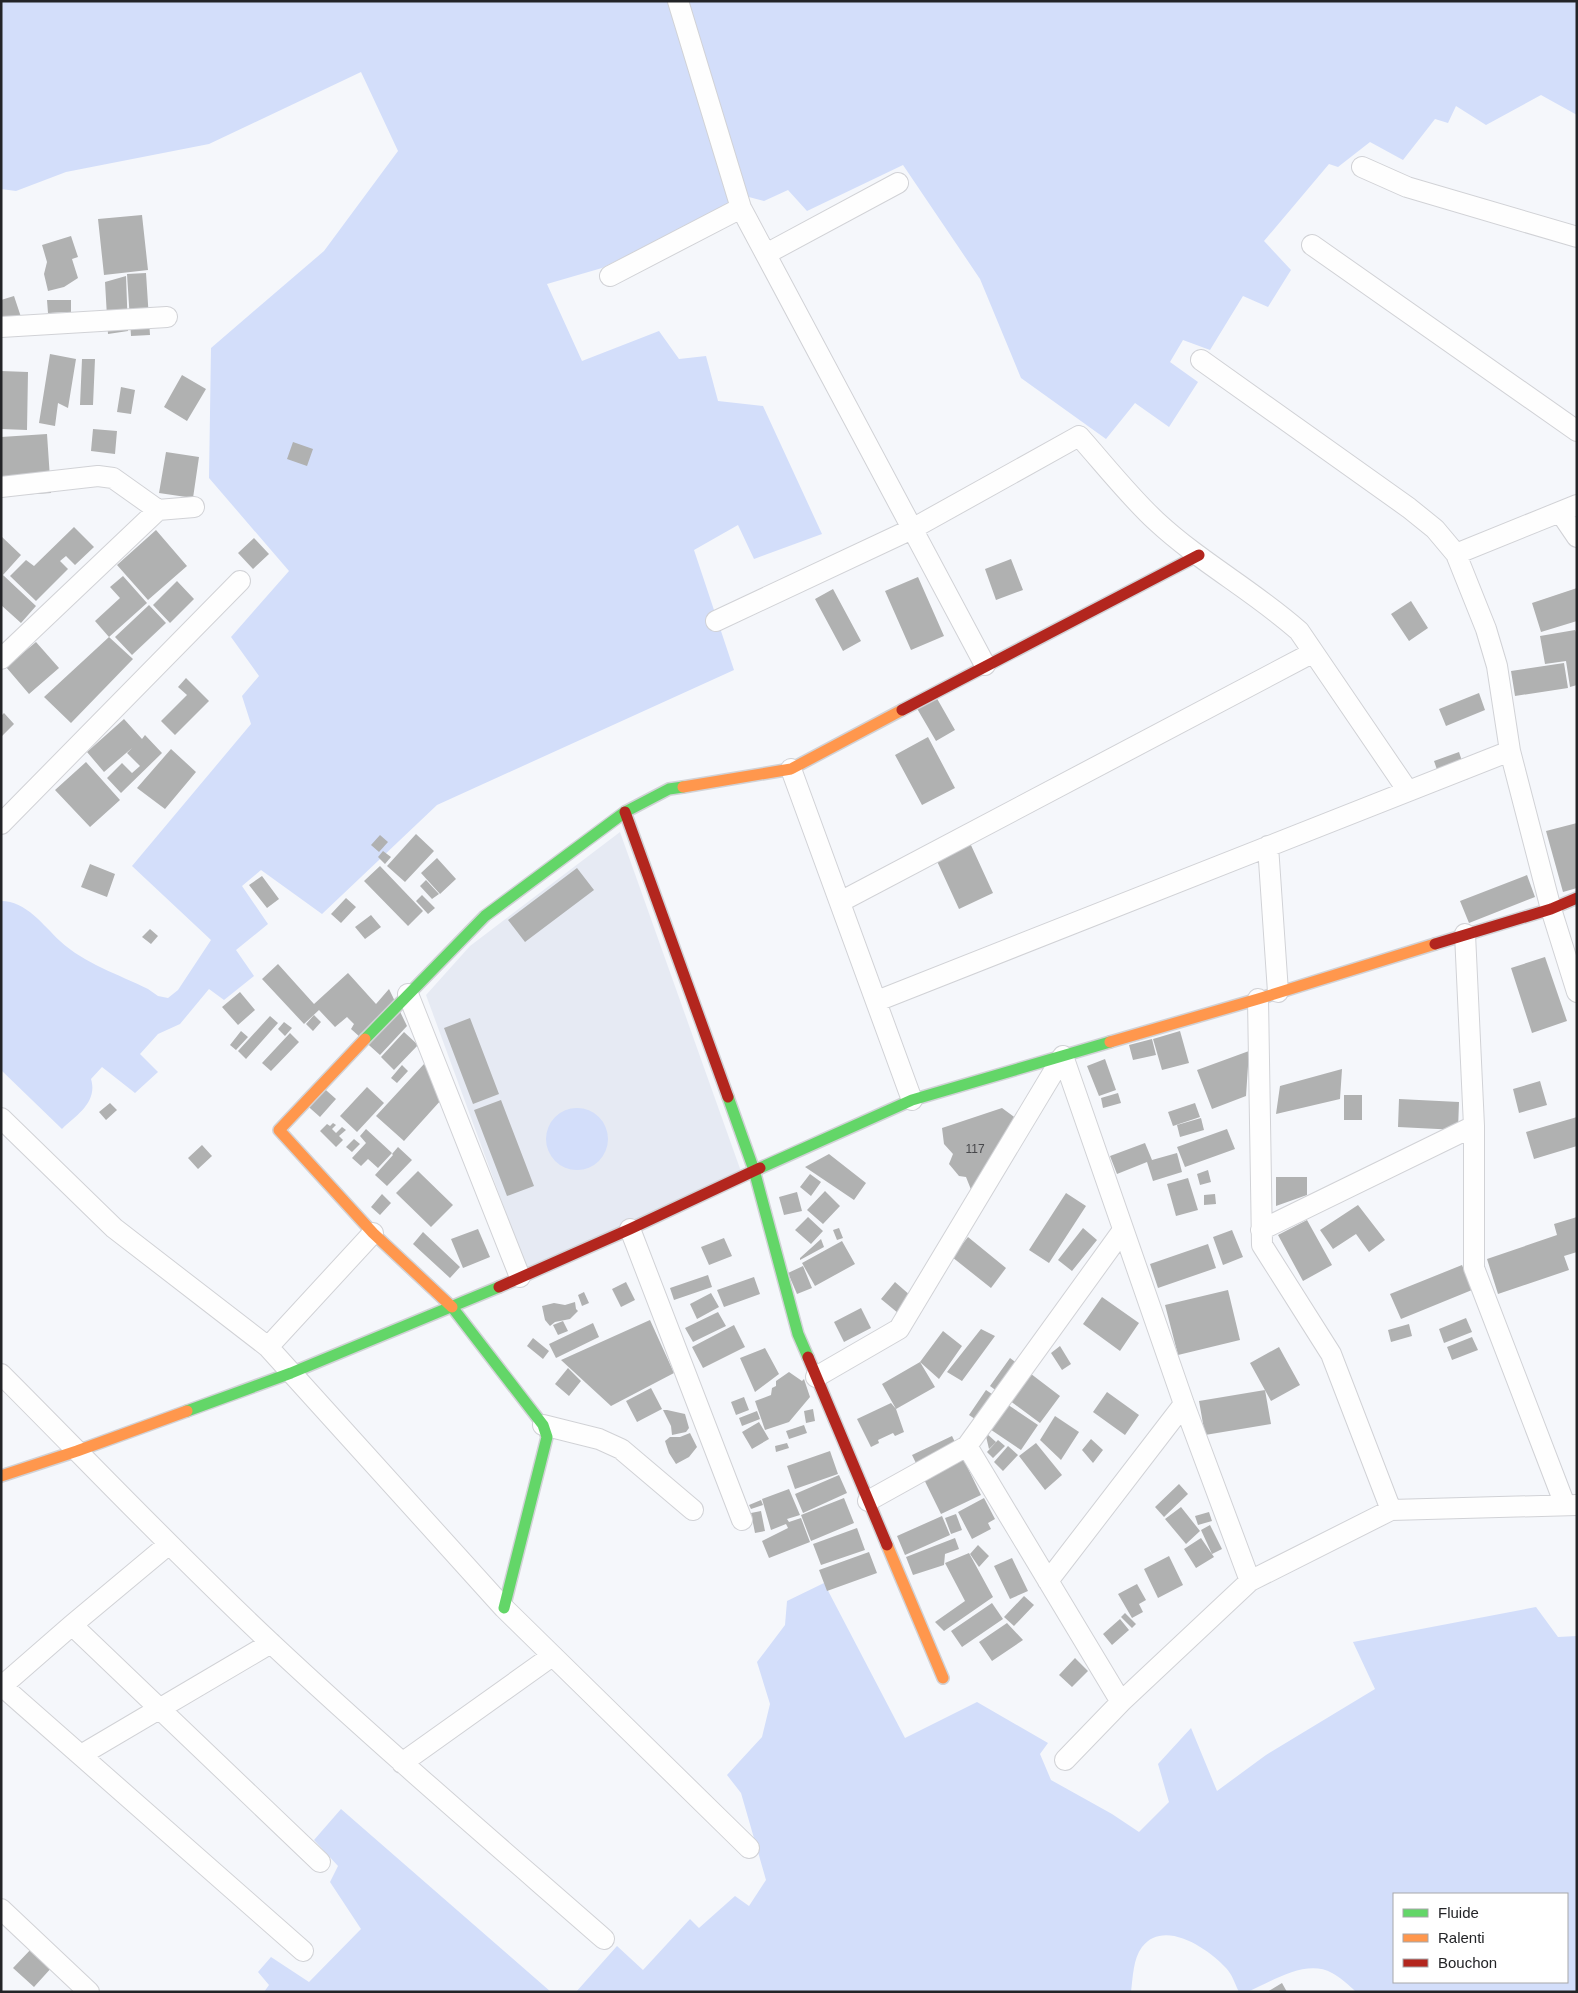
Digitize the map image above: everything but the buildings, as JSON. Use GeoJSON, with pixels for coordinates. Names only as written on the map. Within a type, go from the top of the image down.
{"type":"FeatureCollection","features":[{"type":"Feature","properties":{"kind":"street"},"geometry":{"type":"LineString","coordinates":[[678,1],[741,208],[984,666]]}},
{"type":"Feature","properties":{"kind":"street"},"geometry":{"type":"LineString","coordinates":[[1362,167],[1407,187],[1577,238]]}},
{"type":"Feature","properties":{"kind":"street"},"geometry":{"type":"LineString","coordinates":[[766,254],[898,183]]}},
{"type":"Feature","properties":{"kind":"street"},"geometry":{"type":"LineString","coordinates":[[610,276],[741,208]]}},
{"type":"Feature","properties":{"kind":"street"},"geometry":{"type":"LineString","coordinates":[[1312,246],[1577,431]]}},
{"type":"Feature","properties":{"kind":"street"},"geometry":{"type":"LineString","coordinates":[[1,327],[167,317]]}},
{"type":"Feature","properties":{"kind":"street"},"geometry":{"type":"LineString","coordinates":[[1201,360],[1409,508],[1435,529],[1456,554],[1486,629],[1497,666],[1510,751],[1551,909],[1577,992]]}},
{"type":"Feature","properties":{"kind":"street"},"geometry":{"type":"LineString","coordinates":[[716,621],[912,528],[1079,436],[1156,521],[1199,555],[1277,611],[1299,631],[1312,653],[1408,791]]}},
{"type":"Feature","properties":{"kind":"street"},"geometry":{"type":"LineString","coordinates":[[1,487],[84,476],[113,478],[158,510]]}},
{"type":"Feature","properties":{"kind":"street"},"geometry":{"type":"LineString","coordinates":[[1,659],[158,510],[194,507]]}},
{"type":"Feature","properties":{"kind":"street"},"geometry":{"type":"LineString","coordinates":[[1456,554],[1568,508],[1577,537]]}},
{"type":"Feature","properties":{"kind":"street"},"geometry":{"type":"LineString","coordinates":[[504,1608],[547,1437],[543,1425],[452,1307],[373,1233],[279,1130],[485,916],[625,812],[669,789],[791,769],[984,666],[1199,555]]}},
{"type":"Feature","properties":{"kind":"street"},"geometry":{"type":"LineString","coordinates":[[1,824],[240,581]]}},
{"type":"Feature","properties":{"kind":"street"},"geometry":{"type":"LineString","coordinates":[[840,902],[1312,653]]}},
{"type":"Feature","properties":{"kind":"street"},"geometry":{"type":"LineString","coordinates":[[877,1001],[1510,751]]}},
{"type":"Feature","properties":{"kind":"street"},"geometry":{"type":"LineString","coordinates":[[791,769],[912,1100]]}},
{"type":"Feature","properties":{"kind":"street"},"geometry":{"type":"LineString","coordinates":[[625,812],[754,1170],[798,1334],[943,1678]]}},
{"type":"Feature","properties":{"kind":"street"},"geometry":{"type":"LineString","coordinates":[[1268,846],[1278,992]]}},
{"type":"Feature","properties":{"kind":"street"},"geometry":{"type":"LineString","coordinates":[[1,1476],[77,1451],[291,1373],[452,1307],[630,1229],[754,1170],[912,1100],[1258,999],[1551,909],[1577,898]]}},
{"type":"Feature","properties":{"kind":"street"},"geometry":{"type":"LineString","coordinates":[[1065,1760],[1121,1702],[1250,1581],[1391,1510],[1571,1505],[1474,1268],[1474,1126],[1465,934]]}},
{"type":"Feature","properties":{"kind":"street"},"geometry":{"type":"LineString","coordinates":[[408,994],[520,1277]]}},
{"type":"Feature","properties":{"kind":"street"},"geometry":{"type":"LineString","coordinates":[[1258,999],[1262,1245],[1331,1354],[1391,1510]]}},
{"type":"Feature","properties":{"kind":"street"},"geometry":{"type":"LineString","coordinates":[[816,1378],[900,1329],[1063,1056]]}},
{"type":"Feature","properties":{"kind":"street"},"geometry":{"type":"LineString","coordinates":[[1063,1056],[1184,1404],[1250,1581]]}},
{"type":"Feature","properties":{"kind":"street"},"geometry":{"type":"LineString","coordinates":[[1,1118],[114,1228],[268,1348],[504,1608],[749,1848]]}},
{"type":"Feature","properties":{"kind":"street"},"geometry":{"type":"LineString","coordinates":[[1262,1230],[1474,1126]]}},
{"type":"Feature","properties":{"kind":"street"},"geometry":{"type":"LineString","coordinates":[[630,1229],[742,1520]]}},
{"type":"Feature","properties":{"kind":"street"},"geometry":{"type":"LineString","coordinates":[[868,1501],[967,1446],[1123,1230]]}},
{"type":"Feature","properties":{"kind":"street"},"geometry":{"type":"LineString","coordinates":[[268,1348],[373,1233]]}},
{"type":"Feature","properties":{"kind":"street"},"geometry":{"type":"LineString","coordinates":[[1,1374],[169,1544],[271,1643],[402,1763],[604,1938]]}},
{"type":"Feature","properties":{"kind":"street"},"geometry":{"type":"LineString","coordinates":[[1048,1580],[1184,1404]]}},
{"type":"Feature","properties":{"kind":"street"},"geometry":{"type":"LineString","coordinates":[[543,1425],[599,1438],[621,1449],[692,1510]]}},
{"type":"Feature","properties":{"kind":"street"},"geometry":{"type":"LineString","coordinates":[[967,1446],[1121,1702]]}},
{"type":"Feature","properties":{"kind":"street"},"geometry":{"type":"LineString","coordinates":[[169,1544],[72,1624],[2,1687],[303,1951]]}},
{"type":"Feature","properties":{"kind":"street"},"geometry":{"type":"LineString","coordinates":[[72,1624],[320,1862]]}},
{"type":"Feature","properties":{"kind":"street"},"geometry":{"type":"LineString","coordinates":[[81,1755],[271,1643]]}},
{"type":"Feature","properties":{"kind":"street"},"geometry":{"type":"LineString","coordinates":[[402,1763],[552,1656]]}},
{"type":"Feature","properties":{"kind":"street"},"geometry":{"type":"LineString","coordinates":[[1,1909],[89,1992]]}},
{"type":"Feature","properties":{"kind":"shaded area"},"geometry":{"type":"Polygon","coordinates":[[[1,1],[1577,1],[1577,115],[1541,95],[1486,125],[1456,106],[1448,123],[1435,119],[1403,160],[1370,142],[1338,167],[1329,164],[1264,241],[1291,270],[1268,307],[1243,296],[1210,350],[1183,340],[1170,362],[1198,382],[1169,427],[1135,403],[1106,439],[1021,378],[980,279],[903,165],[807,211],[788,190],[764,201],[745,196],[602,268],[547,284],[582,361],[659,331],[679,359],[706,356],[718,401],[763,406],[822,534],[754,559],[738,525],[694,550],[734,670],[437,805],[322,914],[261,870],[242,886],[268,924],[236,950],[254,976],[224,1000],[209,989],[180,1024],[158,1034],[140,1054],[158,1072],[135,1093],[102,1067],[91,1079],[92,1095],[89,1101],[80,1113],[62,1129],[1,1070],[1,901],[10,902],[26,909],[60,941],[80,956],[148,989],[158,996],[168,998],[178,990],[211,940],[132,866],[251,724],[242,696],[259,676],[231,637],[289,571],[209,478],[211,348],[324,251],[398,151],[361,72],[209,144],[66,172],[16,191],[1,189],[1,1]]]}},
{"type":"Feature","properties":{"kind":"shaded area"},"geometry":{"type":"Polygon","coordinates":[[[620,832],[743,1177],[528,1273],[426,995],[470,946],[620,832]]]}},
{"type":"Feature","properties":{"kind":"shaded area"},"geometry":{"type":"Polygon","coordinates":[[[571,1108],[583,1108],[599,1117],[606,1127],[608,1139],[606,1151],[599,1161],[583,1170],[571,1170],[560,1165],[551,1156],[546,1145],[546,1133],[551,1122],[560,1113],[571,1108]]]}},
{"type":"Feature","properties":{"kind":"shaded area"},"geometry":{"type":"Polygon","coordinates":[[[824,1583],[905,1738],[977,1702],[1048,1743],[1040,1754],[1051,1780],[1112,1814],[1139,1832],[1169,1802],[1158,1764],[1191,1728],[1217,1791],[1266,1755],[1375,1689],[1353,1642],[1536,1607],[1558,1637],[1577,1636],[1577,1992],[1356,1992],[1332,1973],[1322,1969],[1311,1968],[1289,1973],[1247,1992],[1239,1992],[1228,1970],[1209,1953],[1198,1945],[1186,1940],[1162,1935],[1151,1939],[1139,1952],[1134,1968],[1131,1992],[576,1992],[617,1946],[643,1970],[690,1919],[699,1928],[735,1896],[749,1906],[766,1880],[741,1793],[727,1775],[762,1737],[770,1704],[757,1662],[785,1625],[787,1601],[824,1583]]]}},
{"type":"Feature","properties":{"kind":"shaded area"},"geometry":{"type":"Polygon","coordinates":[[[341,1809],[551,1992],[264,1992],[269,1985],[258,1972],[271,1957],[309,1982],[361,1929],[330,1882],[338,1866],[314,1840],[341,1809]]]}},
{"type":"Feature","properties":{"kind":"traffic: fast"},"geometry":{"type":"LineString","coordinates":[[365,1039],[485,916],[625,812],[669,789],[683,787]]}},
{"type":"Feature","properties":{"kind":"traffic: fast"},"geometry":{"type":"LineString","coordinates":[[760,1168],[912,1100],[1110,1042]]}},
{"type":"Feature","properties":{"kind":"traffic: fast"},"geometry":{"type":"LineString","coordinates":[[728,1097],[754,1170],[798,1334],[808,1357]]}},
{"type":"Feature","properties":{"kind":"traffic: fast"},"geometry":{"type":"LineString","coordinates":[[187,1411],[291,1373],[499,1287]]}},
{"type":"Feature","properties":{"kind":"traffic: fast"},"geometry":{"type":"LineString","coordinates":[[452,1307],[543,1425],[547,1437],[504,1608]]}},
{"type":"Feature","properties":{"kind":"traffic: slow"},"geometry":{"type":"LineString","coordinates":[[683,787],[791,769],[902,710]]}},
{"type":"Feature","properties":{"kind":"traffic: slow"},"geometry":{"type":"LineString","coordinates":[[1110,1042],[1258,999],[1435,944]]}},
{"type":"Feature","properties":{"kind":"traffic: slow"},"geometry":{"type":"LineString","coordinates":[[365,1039],[279,1130],[373,1233],[452,1307]]}},
{"type":"Feature","properties":{"kind":"traffic: slow"},"geometry":{"type":"LineString","coordinates":[[1,1476],[187,1411]]}},
{"type":"Feature","properties":{"kind":"traffic: slow"},"geometry":{"type":"LineString","coordinates":[[887,1545],[943,1678]]}},
{"type":"Feature","properties":{"kind":"traffic: jam"},"geometry":{"type":"LineString","coordinates":[[902,710],[1199,555]]}},
{"type":"Feature","properties":{"kind":"traffic: jam"},"geometry":{"type":"LineString","coordinates":[[625,812],[728,1097]]}},
{"type":"Feature","properties":{"kind":"traffic: jam"},"geometry":{"type":"LineString","coordinates":[[1435,944],[1551,909],[1577,898]]}},
{"type":"Feature","properties":{"kind":"traffic: jam"},"geometry":{"type":"LineString","coordinates":[[499,1287],[630,1229],[760,1168]]}},
{"type":"Feature","properties":{"kind":"traffic: jam"},"geometry":{"type":"LineString","coordinates":[[808,1357],[887,1545]]}}]}
